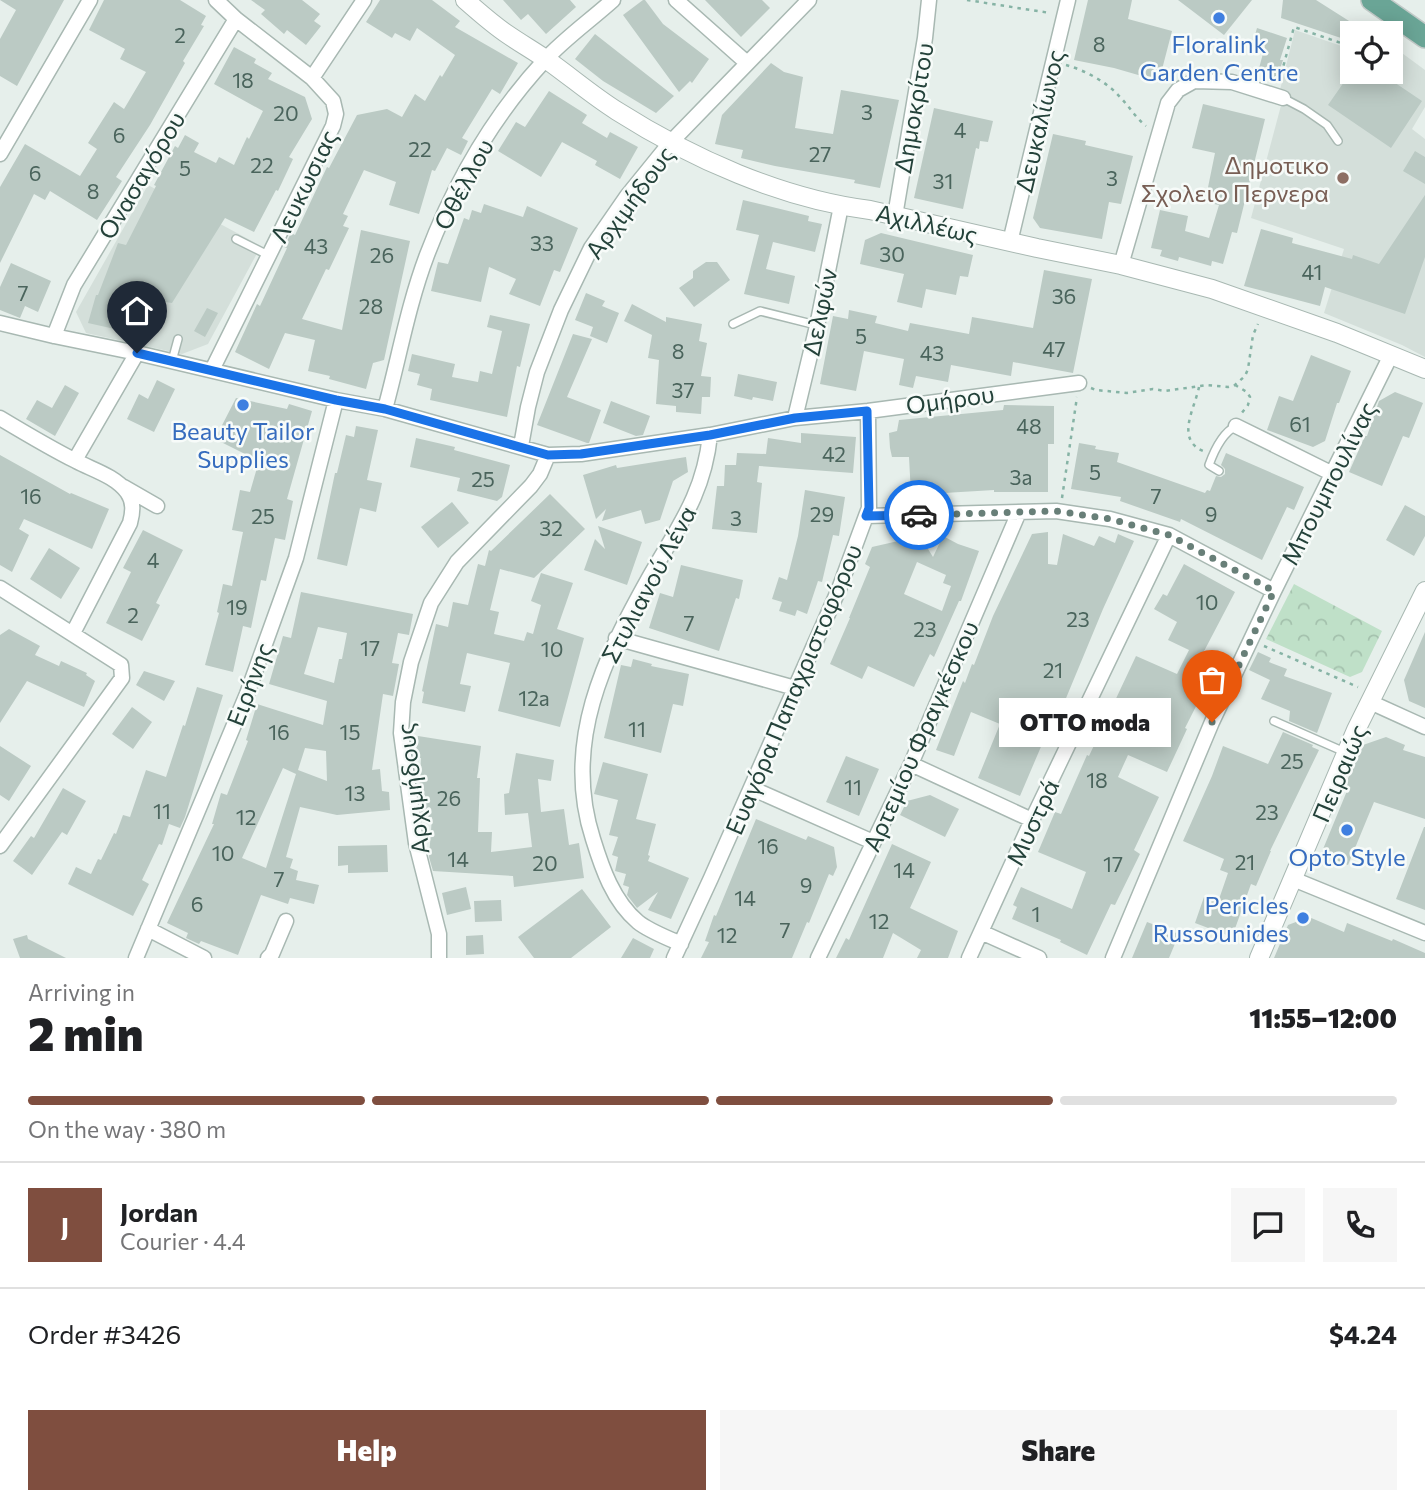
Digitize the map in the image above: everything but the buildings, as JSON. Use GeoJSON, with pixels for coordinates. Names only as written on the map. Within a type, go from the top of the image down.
{"type":"FeatureCollection","features":[{"type":"Feature","properties":{"kind":"main road"},"geometry":{"type":"LineString","coordinates":[[1372,0],[1425,37]]}},
{"type":"Feature","properties":{"kind":"street"},"geometry":{"type":"LineString","coordinates":[[0,154],[90,0]]}},
{"type":"Feature","properties":{"kind":"street","name":"Λευκωσιας"},"geometry":{"type":"LineString","coordinates":[[212,370],[333,126],[336,114],[333,100],[312,78],[236,19],[216,0]]}},
{"type":"Feature","properties":{"kind":"street"},"geometry":{"type":"LineString","coordinates":[[312,78],[365,0]]}},
{"type":"Feature","properties":{"kind":"street","name":"Αχιλλέως"},"geometry":{"type":"LineString","coordinates":[[465,0],[485,18],[614,110],[670,143],[729,170],[790,192],[841,206],[1121,265],[1212,289],[1337,333],[1425,369]]}},
{"type":"Feature","properties":{"kind":"street","name":"Οθέλλου"},"geometry":{"type":"LineString","coordinates":[[385,409],[426,256],[452,198],[481,144],[508,105],[546,59],[613,0]]}},
{"type":"Feature","properties":{"kind":"street"},"geometry":{"type":"LineString","coordinates":[[676,0],[747,63]]}},
{"type":"Feature","properties":{"kind":"street","name":"Αρχιμήδους"},"geometry":{"type":"LineString","coordinates":[[521,446],[537,372],[561,310],[592,248],[627,196],[670,143],[809,0]]}},
{"type":"Feature","properties":{"kind":"street","name":"Δημοκρίτου"},"geometry":{"type":"LineString","coordinates":[[895,216],[929,0]]}},
{"type":"Feature","properties":{"kind":"street","name":"Δευκαλίωνος"},"geometry":{"type":"LineString","coordinates":[[1010,242],[1068,0]]}},
{"type":"Feature","properties":{"kind":"street","name":"Ονασαγόρου"},"geometry":{"type":"LineString","coordinates":[[54,336],[74,285],[236,19]]}},
{"type":"Feature","properties":{"kind":"street"},"geometry":{"type":"LineString","coordinates":[[1121,265],[1168,103],[1178,90],[1194,81],[1233,82],[1279,97]]}},
{"type":"Feature","properties":{"kind":"street","name":"Δελφών"},"geometry":{"type":"LineString","coordinates":[[795,418],[841,206]]}},
{"type":"Feature","properties":{"kind":"street","name":"Ομήρου"},"geometry":{"type":"LineString","coordinates":[[0,323],[385,409],[548,455],[581,454],[710,435],[795,418],[1079,383]]}},
{"type":"Feature","properties":{"kind":"street"},"geometry":{"type":"LineString","coordinates":[[75,460],[137,353]]}},
{"type":"Feature","properties":{"kind":"street","name":"Μπουμπουλίνας"},"geometry":{"type":"LineString","coordinates":[[1113,958],[1212,722],[1391,355]]}},
{"type":"Feature","properties":{"kind":"street","name":"Ειρήνης"},"geometry":{"type":"LineString","coordinates":[[136,958],[247,694],[296,558],[336,400]]}},
{"type":"Feature","properties":{"kind":"street","name":"Ευαγόρα Παπαχριστοφόρου"},"geometry":{"type":"LineString","coordinates":[[674,958],[839,589],[869,508],[867,411]]}},
{"type":"Feature","properties":{"kind":"street"},"geometry":{"type":"LineString","coordinates":[[0,418],[157,506]]}},
{"type":"Feature","properties":{"kind":"street"},"geometry":{"type":"LineString","coordinates":[[1236,426],[1333,474]]}},
{"type":"Feature","properties":{"kind":"street","name":"Στυλιανού Λένα"},"geometry":{"type":"LineString","coordinates":[[681,944],[639,923],[618,898],[602,867],[588,824],[582,783],[582,758],[584,731],[599,679],[616,638],[685,518],[707,460],[710,435]]}},
{"type":"Feature","properties":{"kind":"street","name":"Αρχιμήδους"},"geometry":{"type":"LineString","coordinates":[[439,958],[439,934],[416,843],[401,733],[403,702],[411,662],[431,603],[457,562],[531,486],[540,474],[548,455]]}},
{"type":"Feature","properties":{"kind":"street"},"geometry":{"type":"LineString","coordinates":[[73,633],[130,523],[132,500],[120,484]]}},
{"type":"Feature","properties":{"kind":"street","name":"Αρτεμίου Φραγκέσκου"},"geometry":{"type":"LineString","coordinates":[[818,958],[911,764],[1019,512]]}},
{"type":"Feature","properties":{"kind":"street"},"geometry":{"type":"LineString","coordinates":[[866,516],[1060,512],[1110,519],[1169,535],[1274,591]]}},
{"type":"Feature","properties":{"kind":"street","name":"Μυστρά"},"geometry":{"type":"LineString","coordinates":[[969,958],[1169,535]]}},
{"type":"Feature","properties":{"kind":"street"},"geometry":{"type":"LineString","coordinates":[[0,846],[122,678],[121,665],[1,591]]}},
{"type":"Feature","properties":{"kind":"street","name":"Πειραιώς"},"geometry":{"type":"LineString","coordinates":[[1259,958],[1347,753],[1425,591]]}},
{"type":"Feature","properties":{"kind":"street"},"geometry":{"type":"LineString","coordinates":[[616,638],[794,688]]}},
{"type":"Feature","properties":{"kind":"street"},"geometry":{"type":"LineString","coordinates":[[1372,698],[1425,727]]}},
{"type":"Feature","properties":{"kind":"street"},"geometry":{"type":"LineString","coordinates":[[911,764],[1032,820]]}},
{"type":"Feature","properties":{"kind":"street"},"geometry":{"type":"LineString","coordinates":[[751,788],[873,842]]}},
{"type":"Feature","properties":{"kind":"street"},"geometry":{"type":"LineString","coordinates":[[1293,879],[1425,933]]}},
{"type":"Feature","properties":{"kind":"street"},"geometry":{"type":"LineString","coordinates":[[268,958],[286,921]]}},
{"type":"Feature","properties":{"kind":"street"},"geometry":{"type":"LineString","coordinates":[[148,929],[204,958]]}},
{"type":"Feature","properties":{"kind":"street"},"geometry":{"type":"LineString","coordinates":[[981,932],[1040,958]]}},
{"type":"Feature","properties":{"kind":"lane"},"geometry":{"type":"LineString","coordinates":[[1279,97],[1304,109],[1327,125],[1338,141]]}},
{"type":"Feature","properties":{"kind":"lane"},"geometry":{"type":"LineString","coordinates":[[236,239],[269,255]]}},
{"type":"Feature","properties":{"kind":"lane"},"geometry":{"type":"LineString","coordinates":[[733,324],[760,312],[817,326]]}},
{"type":"Feature","properties":{"kind":"lane"},"geometry":{"type":"LineString","coordinates":[[172,361],[178,339]]}},
{"type":"Feature","properties":{"kind":"lane"},"geometry":{"type":"LineString","coordinates":[[1219,471],[1209,466],[1213,455],[1228,430],[1236,426]]}},
{"type":"Feature","properties":{"kind":"lane"},"geometry":{"type":"LineString","coordinates":[[1274,721],[1347,753]]}},
{"type":"Feature","properties":{"kind":"path"},"geometry":{"type":"LineString","coordinates":[[967,0],[1064,15]]}},
{"type":"Feature","properties":{"kind":"path"},"geometry":{"type":"LineString","coordinates":[[1279,97],[1294,27],[1340,43]]}},
{"type":"Feature","properties":{"kind":"path"},"geometry":{"type":"LineString","coordinates":[[1053,61],[1074,67],[1095,78],[1117,93],[1136,118],[1160,132]]}},
{"type":"Feature","properties":{"kind":"path"},"geometry":{"type":"LineString","coordinates":[[1096,390],[1127,393],[1207,385],[1236,385],[1245,376],[1253,335],[1269,309]]}},
{"type":"Feature","properties":{"kind":"path"},"geometry":{"type":"LineString","coordinates":[[1060,512],[1079,383]]}},
{"type":"Feature","properties":{"kind":"path"},"geometry":{"type":"LineString","coordinates":[[1236,385],[1250,397],[1236,426]]}},
{"type":"Feature","properties":{"kind":"path"},"geometry":{"type":"LineString","coordinates":[[1198,449],[1188,439],[1188,424],[1199,387]]}},
{"type":"Feature","properties":{"kind":"path"},"geometry":{"type":"LineString","coordinates":[[1250,640],[1372,698]]}},
{"type":"Feature","properties":{"kind":"shaded area","name":"Δημοτικο Σχολειο Περνερα"},"geometry":{"type":"Polygon","coordinates":[[[1295,30],[1340,46],[1340,84],[1403,84],[1403,54],[1425,70],[1425,107],[1412,129],[1425,139],[1425,357],[1324,313],[1344,249],[1251,218],[1283,98],[1280,90],[1295,30]]]}},
{"type":"Feature","properties":{"kind":"shaded area"},"geometry":{"type":"Polygon","coordinates":[[[148,185],[261,246],[208,344],[182,354],[86,333],[76,312],[148,185]]]}},
{"type":"Feature","properties":{"kind":"green space"},"geometry":{"type":"Polygon","coordinates":[[[1294,584],[1382,631],[1362,672],[1350,677],[1266,639],[1294,584]]]}},
{"type":"Feature","properties":{"kind":"way so far"},"geometry":{"type":"LineString","coordinates":[[919,515],[1056,511],[1110,519],[1169,535],[1274,591],[1212,722]]}},
{"type":"Feature","properties":{"kind":"place","name":"Floralink Garden Centre"},"geometry":{"type":"Point","coordinates":[1219,18]}},
{"type":"Feature","properties":{"kind":"place","name":"Δημοτικο Σχολειο Περνερα"},"geometry":{"type":"Point","coordinates":[1343,178]}},
{"type":"Feature","properties":{"kind":"place","name":"Beauty Tailor Supplies"},"geometry":{"type":"Point","coordinates":[243,405]}},
{"type":"Feature","properties":{"kind":"place","name":"OTTO moda"},"geometry":{"type":"Point","coordinates":[1212,722]}},
{"type":"Feature","properties":{"kind":"place","name":"Opto Style"},"geometry":{"type":"Point","coordinates":[1347,830]}},
{"type":"Feature","properties":{"kind":"place","name":"Pericles Russounides"},"geometry":{"type":"Point","coordinates":[1303,918]}},
{"type":"Feature","properties":{"kind":"route"},"geometry":{"type":"LineString","coordinates":[[137,353],[385,409],[548,455],[581,454],[710,435],[795,418],[867,411],[869,508],[866,516],[919,515]]}}]}
